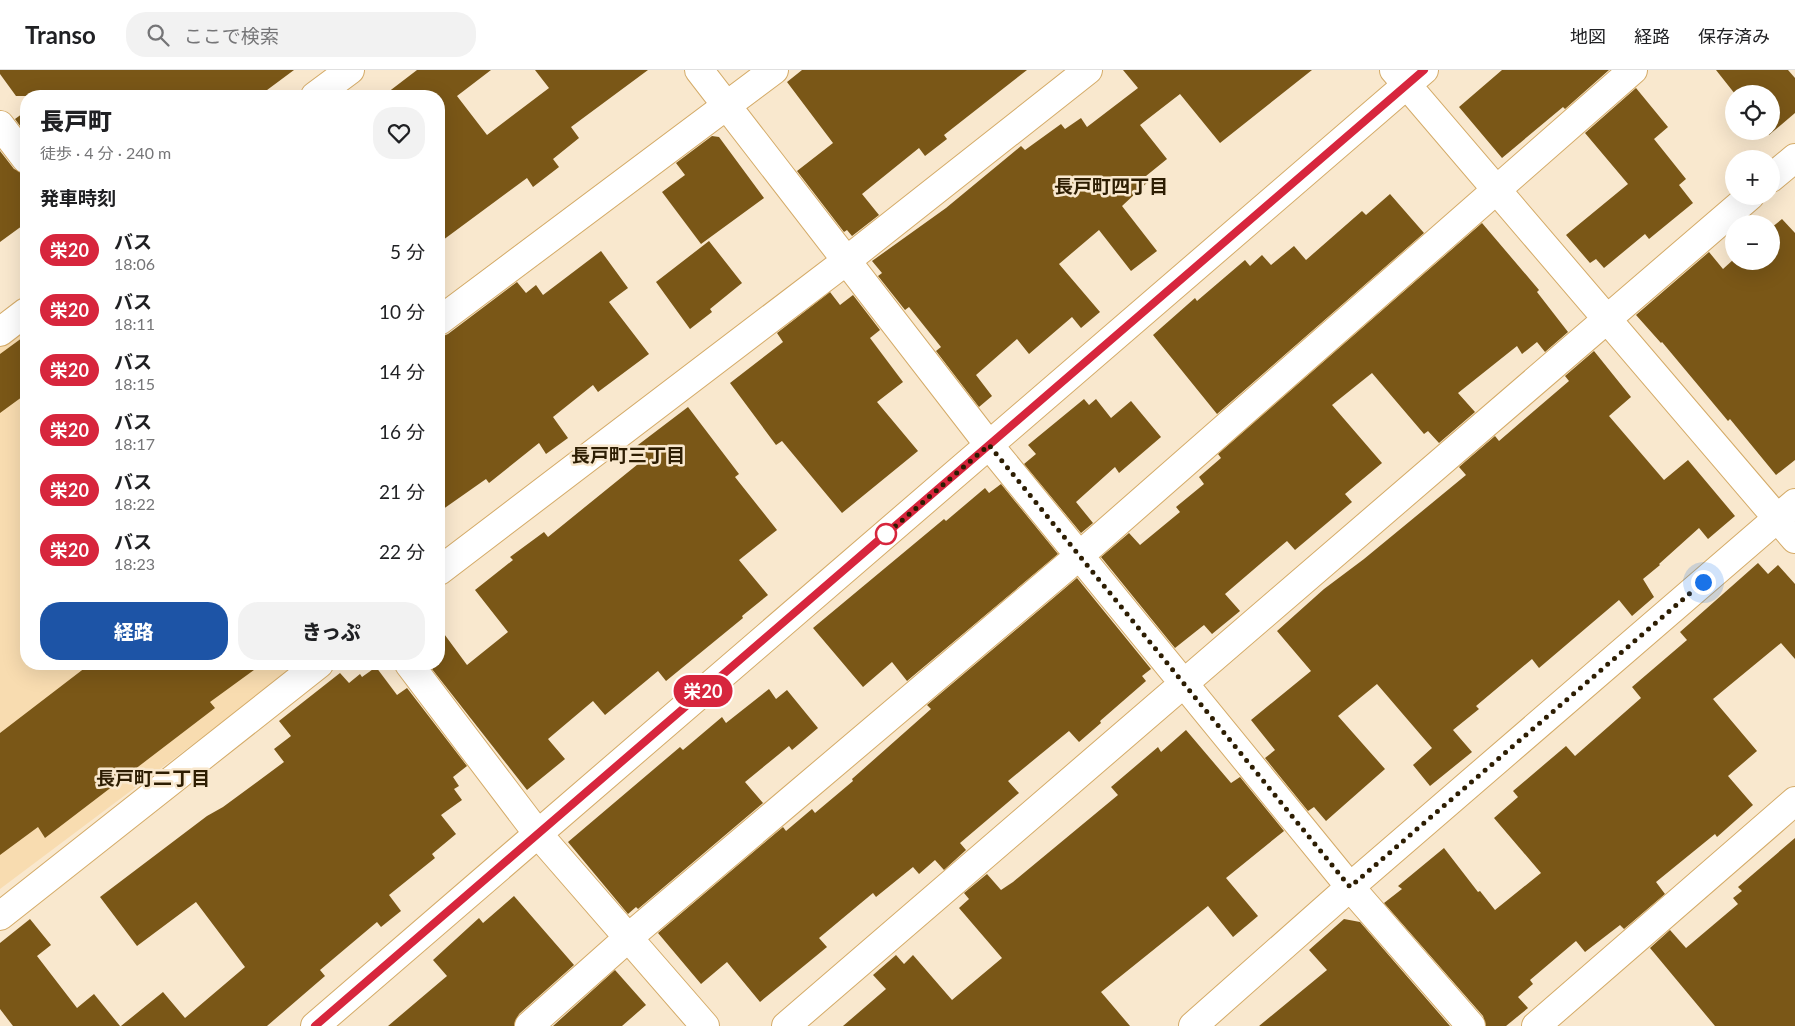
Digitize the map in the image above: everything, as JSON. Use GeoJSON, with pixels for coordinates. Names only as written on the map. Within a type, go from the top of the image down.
{"type":"FeatureCollection","features":[{"type":"Feature","properties":{"kind":"street"},"geometry":{"type":"LineString","coordinates":[[323,90],[350,70]]}},
{"type":"Feature","properties":{"kind":"street"},"geometry":{"type":"LineString","coordinates":[[699,70],[989,445],[1078,556],[1350,887],[1471,1026]]}},
{"type":"Feature","properties":{"kind":"street"},"geometry":{"type":"LineString","coordinates":[[445,316],[774,70]]}},
{"type":"Feature","properties":{"kind":"street"},"geometry":{"type":"LineString","coordinates":[[445,566],[846,261],[1088,70]]}},
{"type":"Feature","properties":{"kind":"street"},"geometry":{"type":"LineString","coordinates":[[529,1026],[628,938],[1078,556],[1633,70]]}},
{"type":"Feature","properties":{"kind":"street"},"geometry":{"type":"LineString","coordinates":[[315,1026],[989,445],[1408,75],[1495,189],[1607,320],[1786,510],[1795,539]]}},
{"type":"Feature","properties":{"kind":"street"},"geometry":{"type":"LineString","coordinates":[[0,125],[20,151]]}},
{"type":"Feature","properties":{"kind":"street"},"geometry":{"type":"LineString","coordinates":[[1780,170],[1795,158]]}},
{"type":"Feature","properties":{"kind":"street"},"geometry":{"type":"LineString","coordinates":[[786,1026],[1740,205]]}},
{"type":"Feature","properties":{"kind":"street"},"geometry":{"type":"LineString","coordinates":[[0,332],[20,317]]}},
{"type":"Feature","properties":{"kind":"street"},"geometry":{"type":"LineString","coordinates":[[1193,1026],[1350,887],[1786,510]]}},
{"type":"Feature","properties":{"kind":"street"},"geometry":{"type":"LineString","coordinates":[[0,916],[311,670]]}},
{"type":"Feature","properties":{"kind":"street"},"geometry":{"type":"LineString","coordinates":[[414,670],[538,834],[704,1026]]}},
{"type":"Feature","properties":{"kind":"street"},"geometry":{"type":"LineString","coordinates":[[1536,1026],[1795,801]]}},
{"type":"Feature","properties":{"kind":"shaded area"},"geometry":{"type":"Polygon","coordinates":[[[20,330],[20,670],[292,670],[0,889],[0,345],[20,330]]]}},
{"type":"Feature","properties":{"kind":"building"},"geometry":{"type":"Polygon","coordinates":[[[0,70],[294,70],[267,90],[20,90],[20,96],[16,96],[0,74],[0,70]]]}},
{"type":"Feature","properties":{"kind":"building"},"geometry":{"type":"Polygon","coordinates":[[[417,70],[491,70],[457,96],[487,135],[549,88],[535,70],[648,70],[571,127],[579,138],[553,159],[559,167],[533,187],[527,178],[445,239],[445,90],[391,90],[417,70]]]}},
{"type":"Feature","properties":{"kind":"building"},"geometry":{"type":"Polygon","coordinates":[[[802,70],[1027,70],[944,135],[947,139],[925,156],[919,148],[862,194],[879,215],[852,236],[847,230],[844,232],[797,171],[833,143],[787,82],[802,70]]]}},
{"type":"Feature","properties":{"kind":"building"},"geometry":{"type":"Polygon","coordinates":[[[1123,70],[1312,70],[1220,143],[1180,94],[1140,125],[1167,159],[1146,176],[1150,180],[1122,206],[1157,251],[1131,271],[1099,230],[1059,264],[1100,312],[1081,328],[1072,317],[1029,354],[1017,339],[976,375],[992,396],[979,407],[936,351],[941,347],[909,307],[905,310],[878,276],[882,273],[872,261],[946,208],[1021,146],[1025,150],[1061,124],[1065,129],[1081,118],[1087,127],[1138,88],[1123,70]]]}},
{"type":"Feature","properties":{"kind":"building"},"geometry":{"type":"Polygon","coordinates":[[[1502,70],[1609,70],[1565,109],[1563,107],[1502,158],[1459,107],[1502,70]]]}},
{"type":"Feature","properties":{"kind":"building"},"geometry":{"type":"Polygon","coordinates":[[[1716,70],[1788,70],[1795,78],[1795,113],[1780,126],[1780,85],[1728,85],[1716,70]]]}},
{"type":"Feature","properties":{"kind":"building"},"geometry":{"type":"Polygon","coordinates":[[[1636,88],[1668,127],[1654,139],[1686,179],[1679,185],[1693,203],[1649,239],[1645,234],[1604,268],[1596,259],[1590,263],[1566,235],[1628,184],[1585,133],[1636,88]]]}},
{"type":"Feature","properties":{"kind":"building"},"geometry":{"type":"Polygon","coordinates":[[[20,115],[20,126],[15,119],[20,115]]]}},
{"type":"Feature","properties":{"kind":"building"},"geometry":{"type":"Polygon","coordinates":[[[712,136],[719,137],[764,198],[701,244],[662,192],[685,175],[676,163],[712,136]]]}},
{"type":"Feature","properties":{"kind":"building"},"geometry":{"type":"Polygon","coordinates":[[[0,151],[14,169],[20,172],[20,227],[0,242],[0,151]]]}},
{"type":"Feature","properties":{"kind":"building"},"geometry":{"type":"Polygon","coordinates":[[[1390,194],[1424,233],[1217,414],[1153,335],[1195,298],[1197,301],[1245,260],[1250,266],[1262,255],[1271,265],[1294,246],[1306,260],[1362,211],[1366,215],[1390,194]]]}},
{"type":"Feature","properties":{"kind":"building"},"geometry":{"type":"Polygon","coordinates":[[[1782,219],[1795,233],[1795,460],[1776,475],[1730,419],[1728,421],[1662,342],[1636,315],[1709,252],[1723,269],[1725,267],[1725,270],[1780,270],[1780,221],[1782,219]]]}},
{"type":"Feature","properties":{"kind":"building"},"geometry":{"type":"Polygon","coordinates":[[[1482,223],[1539,290],[1537,292],[1568,332],[1545,352],[1537,342],[1522,354],[1517,346],[1458,393],[1475,412],[1439,443],[1428,431],[1424,434],[1372,373],[1332,405],[1382,463],[1345,494],[1352,502],[1295,550],[1287,541],[1225,594],[1240,611],[1212,634],[1204,625],[1175,648],[1101,557],[1129,533],[1140,545],[1180,512],[1176,507],[1204,484],[1199,477],[1221,458],[1218,454],[1482,223]]]}},
{"type":"Feature","properties":{"kind":"building"},"geometry":{"type":"Polygon","coordinates":[[[709,241],[742,283],[710,309],[712,312],[690,329],[656,282],[709,241]]]}},
{"type":"Feature","properties":{"kind":"building"},"geometry":{"type":"Polygon","coordinates":[[[601,251],[628,288],[609,302],[649,354],[598,392],[593,385],[553,417],[568,438],[546,454],[539,443],[489,483],[486,479],[445,508],[445,335],[517,282],[526,293],[536,285],[543,295],[601,251]]]}},
{"type":"Feature","properties":{"kind":"building"},"geometry":{"type":"Polygon","coordinates":[[[830,292],[840,305],[853,295],[880,330],[870,338],[903,382],[877,402],[918,451],[842,513],[782,441],[776,445],[730,383],[783,342],[777,333],[830,292]]]}},
{"type":"Feature","properties":{"kind":"building"},"geometry":{"type":"Polygon","coordinates":[[[20,339],[20,398],[0,413],[0,354],[20,339]]]}},
{"type":"Feature","properties":{"kind":"building"},"geometry":{"type":"Polygon","coordinates":[[[1594,351],[1631,397],[1609,416],[1664,480],[1688,460],[1735,516],[1708,539],[1699,528],[1643,579],[1654,597],[1632,616],[1619,600],[1539,668],[1532,659],[1476,706],[1479,709],[1453,730],[1472,752],[1430,786],[1413,765],[1432,748],[1377,684],[1338,716],[1385,769],[1326,821],[1314,807],[1308,811],[1265,758],[1275,750],[1251,720],[1311,671],[1277,631],[1324,589],[1364,559],[1466,475],[1459,467],[1495,436],[1499,441],[1569,381],[1565,376],[1594,351]]]}},
{"type":"Feature","properties":{"kind":"building"},"geometry":{"type":"Polygon","coordinates":[[[1084,399],[1089,405],[1096,399],[1111,418],[1131,401],[1161,437],[1119,473],[1115,467],[1076,502],[1093,523],[1081,533],[1024,464],[1036,454],[1028,445],[1084,399]]]}},
{"type":"Feature","properties":{"kind":"building"},"geometry":{"type":"Polygon","coordinates":[[[688,407],[739,474],[735,477],[777,530],[739,560],[768,595],[666,681],[658,671],[605,715],[593,701],[548,739],[565,759],[527,790],[433,670],[445,670],[445,635],[467,665],[508,632],[475,590],[513,560],[510,557],[544,532],[548,537],[643,460],[634,448],[688,407]]]}},
{"type":"Feature","properties":{"kind":"building"},"geometry":{"type":"Polygon","coordinates":[[[1001,484],[1058,554],[907,681],[892,662],[863,687],[813,628],[944,519],[946,521],[985,488],[989,493],[1001,484]]]}},
{"type":"Feature","properties":{"kind":"building"},"geometry":{"type":"Polygon","coordinates":[[[1758,563],[1768,574],[1778,565],[1795,584],[1795,659],[1781,643],[1713,699],[1757,751],[1728,776],[1753,805],[1717,837],[1715,834],[1656,882],[1665,894],[1624,929],[1620,925],[1585,952],[1576,941],[1530,980],[1533,984],[1518,997],[1528,1008],[1506,1026],[1486,1026],[1483,1016],[1384,903],[1402,889],[1398,886],[1444,848],[1478,892],[1480,891],[1495,910],[1541,873],[1494,818],[1518,797],[1513,791],[1566,746],[1575,756],[1641,698],[1632,687],[1687,640],[1680,632],[1758,563]]]}},
{"type":"Feature","properties":{"kind":"building"},"geometry":{"type":"Polygon","coordinates":[[[1077,578],[1151,669],[1142,676],[1146,681],[1079,742],[1069,731],[1008,781],[1019,793],[960,843],[966,850],[944,870],[935,860],[919,874],[913,867],[876,897],[873,893],[819,938],[827,947],[760,1002],[727,962],[701,984],[658,933],[783,827],[786,831],[812,809],[815,813],[853,781],[852,779],[931,709],[927,705],[1077,578]]]}},
{"type":"Feature","properties":{"kind":"building"},"geometry":{"type":"Polygon","coordinates":[[[82,670],[254,670],[210,702],[215,708],[45,838],[38,827],[0,855],[0,733],[82,670]]]}},
{"type":"Feature","properties":{"kind":"building"},"geometry":{"type":"Polygon","coordinates":[[[372,670],[378,670],[397,695],[407,688],[467,766],[453,777],[459,786],[454,789],[462,800],[441,815],[456,834],[432,854],[435,858],[389,895],[401,911],[381,927],[377,922],[320,970],[325,976],[267,1026],[121,1026],[163,992],[185,1018],[245,967],[196,902],[137,946],[100,897],[207,816],[223,807],[284,762],[274,749],[291,736],[279,721],[340,673],[349,683],[360,674],[362,677],[372,670]]]}},
{"type":"Feature","properties":{"kind":"building"},"geometry":{"type":"Polygon","coordinates":[[[769,689],[776,699],[787,690],[818,728],[792,750],[789,746],[745,782],[763,803],[638,909],[636,907],[628,914],[568,842],[680,747],[683,750],[722,717],[726,723],[769,689]]]}},
{"type":"Feature","properties":{"kind":"building"},"geometry":{"type":"Polygon","coordinates":[[[1186,730],[1231,783],[1240,777],[1284,831],[1226,878],[1258,916],[1233,937],[1208,906],[1101,992],[1130,1026],[843,1026],[886,989],[873,975],[896,955],[904,964],[913,955],[952,1000],[1002,958],[959,908],[969,899],[964,893],[987,874],[1001,890],[1013,882],[1118,795],[1111,787],[1158,747],[1161,752],[1186,730]]]}},
{"type":"Feature","properties":{"kind":"building"},"geometry":{"type":"Polygon","coordinates":[[[1795,838],[1795,1026],[1715,1026],[1650,948],[1670,930],[1686,948],[1738,904],[1733,898],[1742,891],[1738,887],[1795,838]]]}},
{"type":"Feature","properties":{"kind":"building"},"geometry":{"type":"Polygon","coordinates":[[[514,896],[574,965],[519,1014],[514,1026],[388,1026],[447,976],[433,960],[479,918],[483,923],[514,896]]]}},
{"type":"Feature","properties":{"kind":"building"},"geometry":{"type":"Polygon","coordinates":[[[30,919],[51,945],[37,956],[77,1008],[94,994],[120,1026],[13,1026],[0,1009],[0,943],[30,919]]]}},
{"type":"Feature","properties":{"kind":"building"},"geometry":{"type":"Polygon","coordinates":[[[1344,919],[1360,922],[1450,1026],[1259,1026],[1327,970],[1309,950],[1344,919]]]}},
{"type":"Feature","properties":{"kind":"building"},"geometry":{"type":"Polygon","coordinates":[[[615,970],[646,1005],[622,1026],[553,1026],[615,970]]]}},
{"type":"Feature","properties":{"kind":"bus line","name":"栄20"},"geometry":{"type":"LineString","coordinates":[[315,1026],[1424,70]]}},
{"type":"Feature","properties":{"kind":"district","name":"長戸町四丁目"},"geometry":{"type":"Point","coordinates":[1111,185]}},
{"type":"Feature","properties":{"kind":"district","name":"長戸町三丁目"},"geometry":{"type":"Point","coordinates":[628,454]}},
{"type":"Feature","properties":{"kind":"district","name":"長戸町二丁目"},"geometry":{"type":"Point","coordinates":[153,777]}},
{"type":"Feature","properties":{"kind":"route"},"geometry":{"type":"LineString","coordinates":[[886,534],[884,536],[989,445],[1350,887],[1703,582]]}}]}
